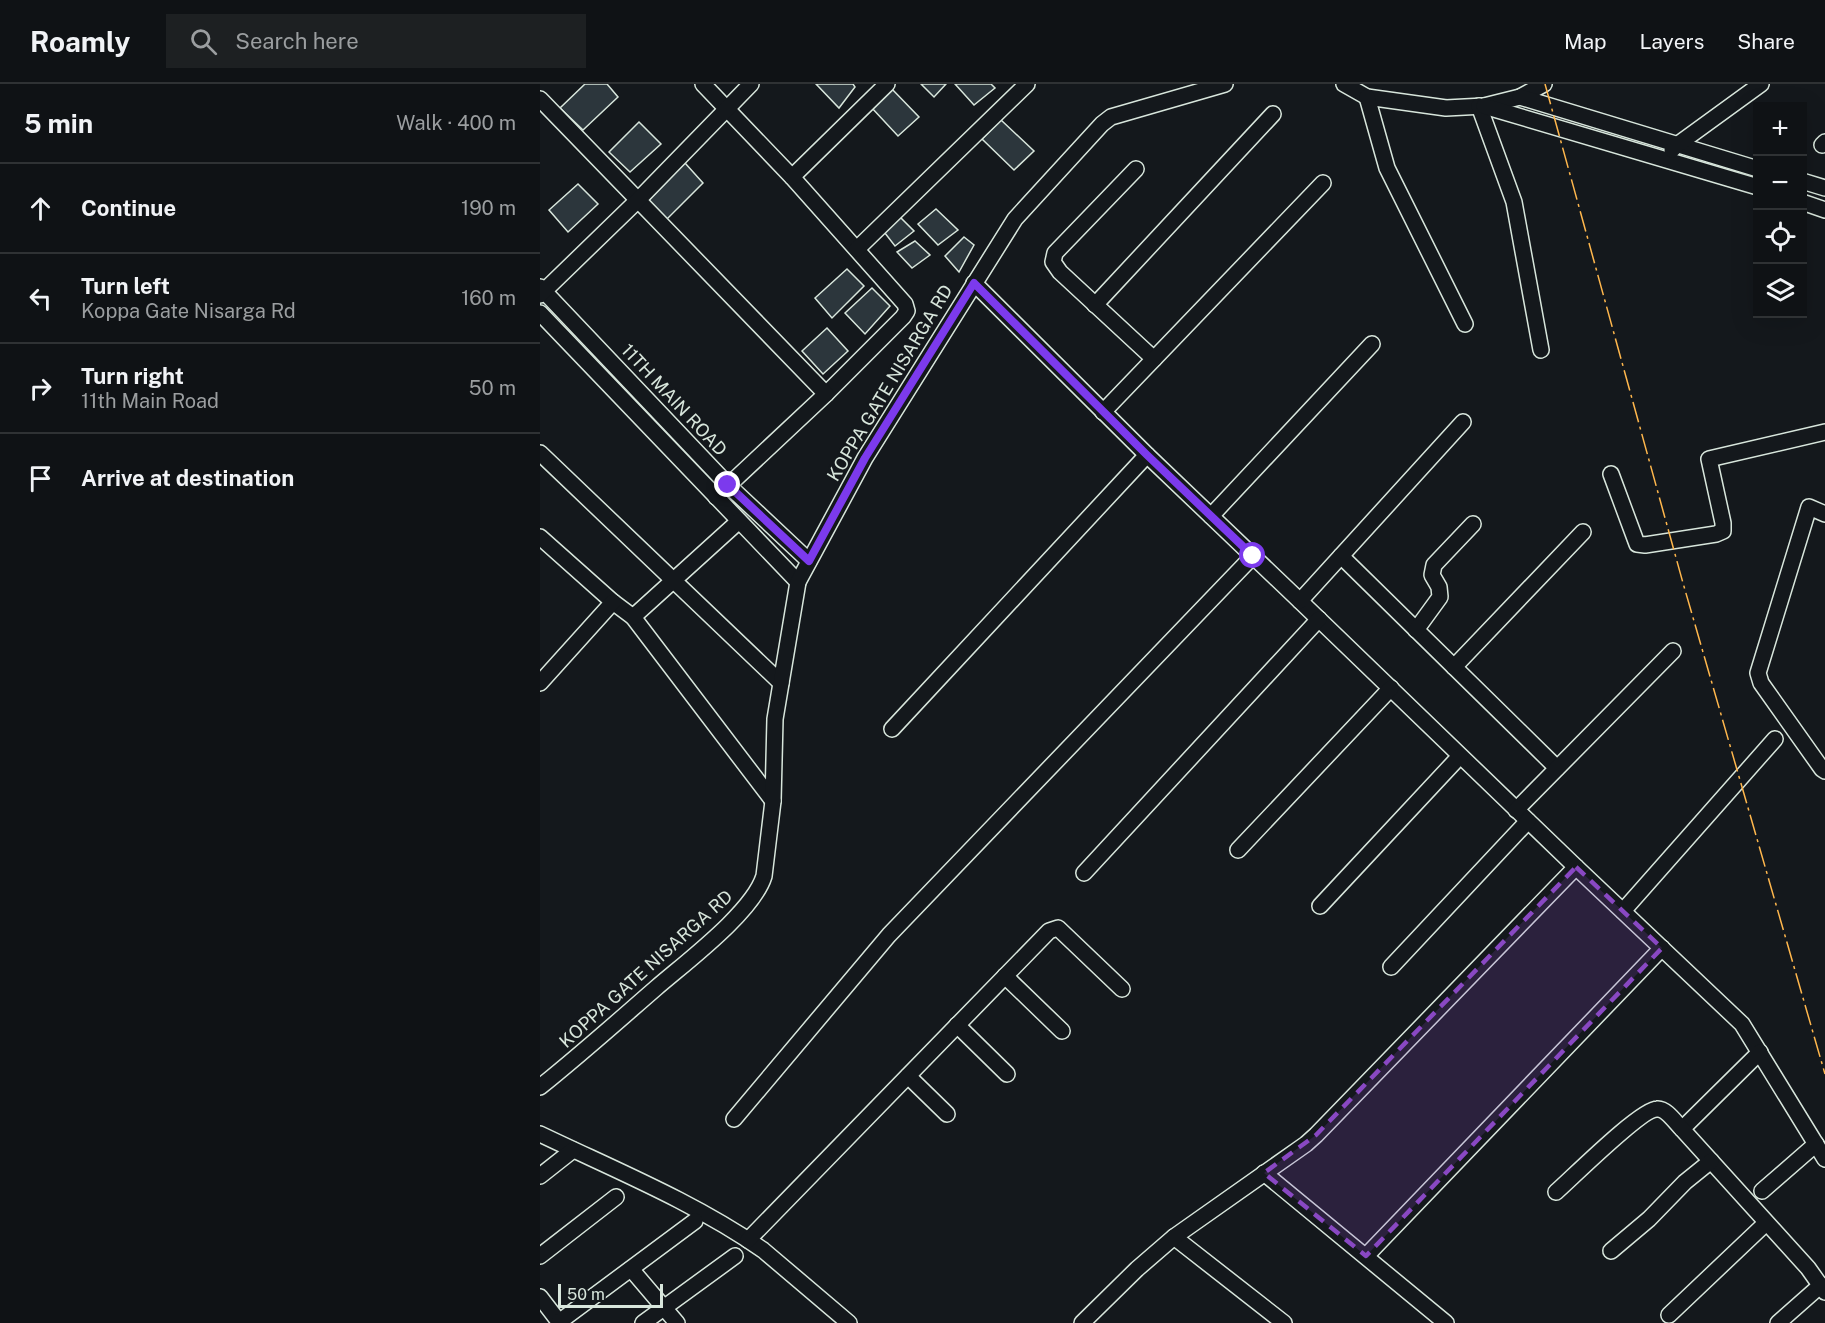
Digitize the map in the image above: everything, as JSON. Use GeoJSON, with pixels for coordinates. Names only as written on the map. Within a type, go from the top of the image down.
{"type":"FeatureCollection","features":[{"type":"Feature","properties":{"kind":"street"},"geometry":{"type":"LineString","coordinates":[[703,84],[857,249],[905,304],[906,311],[903,317],[826,394],[716,497]]}},
{"type":"Feature","properties":{"kind":"street"},"geometry":{"type":"LineString","coordinates":[[541,291],[638,200],[751,84]]}},
{"type":"Feature","properties":{"kind":"street"},"geometry":{"type":"LineString","coordinates":[[792,177],[887,84]]}},
{"type":"Feature","properties":{"kind":"street"},"geometry":{"type":"LineString","coordinates":[[857,249],[1027,84]]}},
{"type":"Feature","properties":{"kind":"street","name":"KOPPA GATE NISARGA RD"},"geometry":{"type":"LineString","coordinates":[[540,1087],[709,942],[747,906],[761,885],[773,801],[774,726],[798,582],[865,458],[1015,219],[1111,117],[1225,84]]}},
{"type":"Feature","properties":{"kind":"street"},"geometry":{"type":"LineString","coordinates":[[1344,84],[1367,97],[1446,108],[1481,106],[1520,97],[1544,84]]}},
{"type":"Feature","properties":{"kind":"street"},"geometry":{"type":"LineString","coordinates":[[1664,160],[1677,145],[1761,84]]}},
{"type":"Feature","properties":{"kind":"street"},"geometry":{"type":"LineString","coordinates":[[1367,97],[1387,168],[1465,324]]}},
{"type":"Feature","properties":{"kind":"street"},"geometry":{"type":"LineString","coordinates":[[1520,97],[1753,168]]}},
{"type":"Feature","properties":{"kind":"street"},"geometry":{"type":"LineString","coordinates":[[540,99],[826,394]]}},
{"type":"Feature","properties":{"kind":"street"},"geometry":{"type":"LineString","coordinates":[[1481,106],[1753,186]]}},
{"type":"Feature","properties":{"kind":"street"},"geometry":{"type":"LineString","coordinates":[[1481,106],[1514,202],[1541,350]]}},
{"type":"Feature","properties":{"kind":"street"},"geometry":{"type":"LineString","coordinates":[[1095,305],[1273,114]]}},
{"type":"Feature","properties":{"kind":"street"},"geometry":{"type":"LineString","coordinates":[[1136,169],[1055,253],[1053,262],[1060,272],[1154,359]]}},
{"type":"Feature","properties":{"kind":"street"},"geometry":{"type":"LineString","coordinates":[[1807,182],[1825,188]]}},
{"type":"Feature","properties":{"kind":"street"},"geometry":{"type":"LineString","coordinates":[[1103,412],[1323,183]]}},
{"type":"Feature","properties":{"kind":"street"},"geometry":{"type":"LineString","coordinates":[[1807,203],[1825,210]]}},
{"type":"Feature","properties":{"kind":"street"},"geometry":{"type":"LineString","coordinates":[[974,283],[1147,455],[1742,1024],[1825,1159]]}},
{"type":"Feature","properties":{"kind":"street","name":"11TH MAIN ROAD"},"geometry":{"type":"LineString","coordinates":[[541,291],[728,485],[809,561]]}},
{"type":"Feature","properties":{"kind":"street","name":"11TH MAIN ROAD"},"geometry":{"type":"LineString","coordinates":[[540,313],[798,582]]}},
{"type":"Feature","properties":{"kind":"street"},"geometry":{"type":"LineString","coordinates":[[1211,516],[1372,344]]}},
{"type":"Feature","properties":{"kind":"street"},"geometry":{"type":"LineString","coordinates":[[1300,601],[1463,422]]}},
{"type":"Feature","properties":{"kind":"street"},"geometry":{"type":"LineString","coordinates":[[1611,474],[1637,544],[1645,545],[1716,534],[1723,531],[1723,524],[1709,459],[1825,432]]}},
{"type":"Feature","properties":{"kind":"street"},"geometry":{"type":"LineString","coordinates":[[540,453],[781,684]]}},
{"type":"Feature","properties":{"kind":"street"},"geometry":{"type":"LineString","coordinates":[[892,729],[1147,455]]}},
{"type":"Feature","properties":{"kind":"street"},"geometry":{"type":"LineString","coordinates":[[1824,767],[1761,683],[1758,673],[1809,507],[1825,514]]}},
{"type":"Feature","properties":{"kind":"street"},"geometry":{"type":"LineString","coordinates":[[633,617],[739,521]]}},
{"type":"Feature","properties":{"kind":"street"},"geometry":{"type":"LineString","coordinates":[[1416,630],[1440,597],[1439,587],[1432,575],[1434,565],[1473,524]]}},
{"type":"Feature","properties":{"kind":"street"},"geometry":{"type":"LineString","coordinates":[[1454,667],[1583,532]]}},
{"type":"Feature","properties":{"kind":"street"},"geometry":{"type":"LineString","coordinates":[[540,537],[633,617],[773,801]]}},
{"type":"Feature","properties":{"kind":"street"},"geometry":{"type":"LineString","coordinates":[[734,1119],[889,935],[1253,556]]}},
{"type":"Feature","properties":{"kind":"street"},"geometry":{"type":"LineString","coordinates":[[1341,556],[1557,768]]}},
{"type":"Feature","properties":{"kind":"street"},"geometry":{"type":"LineString","coordinates":[[540,683],[613,602]]}},
{"type":"Feature","properties":{"kind":"street"},"geometry":{"type":"LineString","coordinates":[[1083,873],[1319,619]]}},
{"type":"Feature","properties":{"kind":"street"},"geometry":{"type":"LineString","coordinates":[[1516,810],[1673,651]]}},
{"type":"Feature","properties":{"kind":"street"},"geometry":{"type":"LineString","coordinates":[[1238,850],[1391,688]]}},
{"type":"Feature","properties":{"kind":"street"},"geometry":{"type":"LineString","coordinates":[[1623,912],[1775,739]]}},
{"type":"Feature","properties":{"kind":"street"},"geometry":{"type":"LineString","coordinates":[[1320,906],[1460,756]]}},
{"type":"Feature","properties":{"kind":"street"},"geometry":{"type":"LineString","coordinates":[[1391,967],[1528,821]]}},
{"type":"Feature","properties":{"kind":"street"},"geometry":{"type":"LineString","coordinates":[[1082,1323],[1137,1269],[1174,1237],[1316,1136],[1576,867]]}},
{"type":"Feature","properties":{"kind":"street"},"geometry":{"type":"LineString","coordinates":[[748,1240],[1049,931],[1058,928],[1122,989]]}},
{"type":"Feature","properties":{"kind":"street"},"geometry":{"type":"LineString","coordinates":[[1365,1256],[1662,948]]}},
{"type":"Feature","properties":{"kind":"street"},"geometry":{"type":"LineString","coordinates":[[1005,976],[1062,1031]]}},
{"type":"Feature","properties":{"kind":"street"},"geometry":{"type":"LineString","coordinates":[[957,1025],[1007,1074]]}},
{"type":"Feature","properties":{"kind":"street"},"geometry":{"type":"LineString","coordinates":[[1682,1128],[1760,1052]]}},
{"type":"Feature","properties":{"kind":"street"},"geometry":{"type":"LineString","coordinates":[[908,1076],[947,1114]]}},
{"type":"Feature","properties":{"kind":"street"},"geometry":{"type":"LineString","coordinates":[[1556,1192],[1646,1113],[1655,1108],[1662,1109],[1682,1128],[1808,1268],[1823,1289],[1778,1323]]}},
{"type":"Feature","properties":{"kind":"street"},"geometry":{"type":"LineString","coordinates":[[540,1134],[684,1202],[748,1240],[837,1320]]}},
{"type":"Feature","properties":{"kind":"street"},"geometry":{"type":"LineString","coordinates":[[1762,1191],[1816,1144]]}},
{"type":"Feature","properties":{"kind":"street"},"geometry":{"type":"LineString","coordinates":[[540,1176],[573,1150]]}},
{"type":"Feature","properties":{"kind":"street"},"geometry":{"type":"LineString","coordinates":[[1611,1251],[1711,1161]]}},
{"type":"Feature","properties":{"kind":"street"},"geometry":{"type":"LineString","coordinates":[[1264,1173],[1446,1323]]}},
{"type":"Feature","properties":{"kind":"street"},"geometry":{"type":"LineString","coordinates":[[540,1256],[616,1197]]}},
{"type":"Feature","properties":{"kind":"street"},"geometry":{"type":"LineString","coordinates":[[540,1298],[560,1322],[695,1221]]}},
{"type":"Feature","properties":{"kind":"street"},"geometry":{"type":"LineString","coordinates":[[1670,1315],[1766,1223]]}},
{"type":"Feature","properties":{"kind":"street"},"geometry":{"type":"LineString","coordinates":[[1174,1237],[1284,1323]]}},
{"type":"Feature","properties":{"kind":"street"},"geometry":{"type":"LineString","coordinates":[[643,1323],[735,1256]]}},
{"type":"Feature","properties":{"kind":"street"},"geometry":{"type":"LineString","coordinates":[[631,1269],[677,1323]]}},
{"type":"Feature","properties":{"kind":"highlighted area"},"geometry":{"type":"Polygon","coordinates":[[[1576,867],[1662,948],[1366,1256],[1264,1173],[1316,1135],[1576,867]]]}},
{"type":"Feature","properties":{"kind":"building"},"geometry":{"type":"Polygon","coordinates":[[[585,84],[607,84],[618,97],[583,130],[560,108],[585,84]]]}},
{"type":"Feature","properties":{"kind":"building"},"geometry":{"type":"Polygon","coordinates":[[[816,84],[853,84],[855,87],[839,108],[816,84]]]}},
{"type":"Feature","properties":{"kind":"building"},"geometry":{"type":"Polygon","coordinates":[[[921,84],[946,84],[934,97],[921,84]]]}},
{"type":"Feature","properties":{"kind":"building"},"geometry":{"type":"Polygon","coordinates":[[[955,84],[991,84],[995,88],[974,105],[955,84]]]}},
{"type":"Feature","properties":{"kind":"building"},"geometry":{"type":"Polygon","coordinates":[[[890,87],[919,117],[898,136],[871,107],[890,87]]]}},
{"type":"Feature","properties":{"kind":"building"},"geometry":{"type":"Polygon","coordinates":[[[1001,120],[1034,151],[1014,170],[982,139],[1001,120]]]}},
{"type":"Feature","properties":{"kind":"building"},"geometry":{"type":"Polygon","coordinates":[[[639,122],[661,144],[630,172],[609,152],[639,122]]]}},
{"type":"Feature","properties":{"kind":"building"},"geometry":{"type":"Polygon","coordinates":[[[685,163],[703,183],[664,222],[646,203],[685,163]]]}},
{"type":"Feature","properties":{"kind":"building"},"geometry":{"type":"Polygon","coordinates":[[[578,184],[598,204],[568,232],[549,210],[578,184]]]}},
{"type":"Feature","properties":{"kind":"building"},"geometry":{"type":"Polygon","coordinates":[[[936,209],[958,230],[938,245],[918,224],[936,209]]]}},
{"type":"Feature","properties":{"kind":"building"},"geometry":{"type":"Polygon","coordinates":[[[900,217],[914,231],[895,246],[881,228],[900,217]]]}},
{"type":"Feature","properties":{"kind":"building"},"geometry":{"type":"Polygon","coordinates":[[[964,237],[974,245],[959,272],[945,256],[964,237]]]}},
{"type":"Feature","properties":{"kind":"building"},"geometry":{"type":"Polygon","coordinates":[[[915,241],[930,255],[912,268],[897,252],[915,241]]]}},
{"type":"Feature","properties":{"kind":"building"},"geometry":{"type":"Polygon","coordinates":[[[847,269],[864,286],[832,318],[815,298],[847,269]]]}},
{"type":"Feature","properties":{"kind":"building"},"geometry":{"type":"Polygon","coordinates":[[[872,288],[890,306],[865,334],[845,313],[872,288]]]}},
{"type":"Feature","properties":{"kind":"building"},"geometry":{"type":"Polygon","coordinates":[[[827,328],[848,351],[823,374],[802,351],[827,328]]]}},
{"type":"Feature","properties":{"kind":"power"},"geometry":{"type":"LineString","coordinates":[[1545,84],[1683,583],[1825,1074]]}},
{"type":"Feature","properties":{"kind":"route"},"geometry":{"type":"LineString","coordinates":[[728,485],[809,561],[865,458],[974,283],[1147,455],[1253,556]]}}]}
